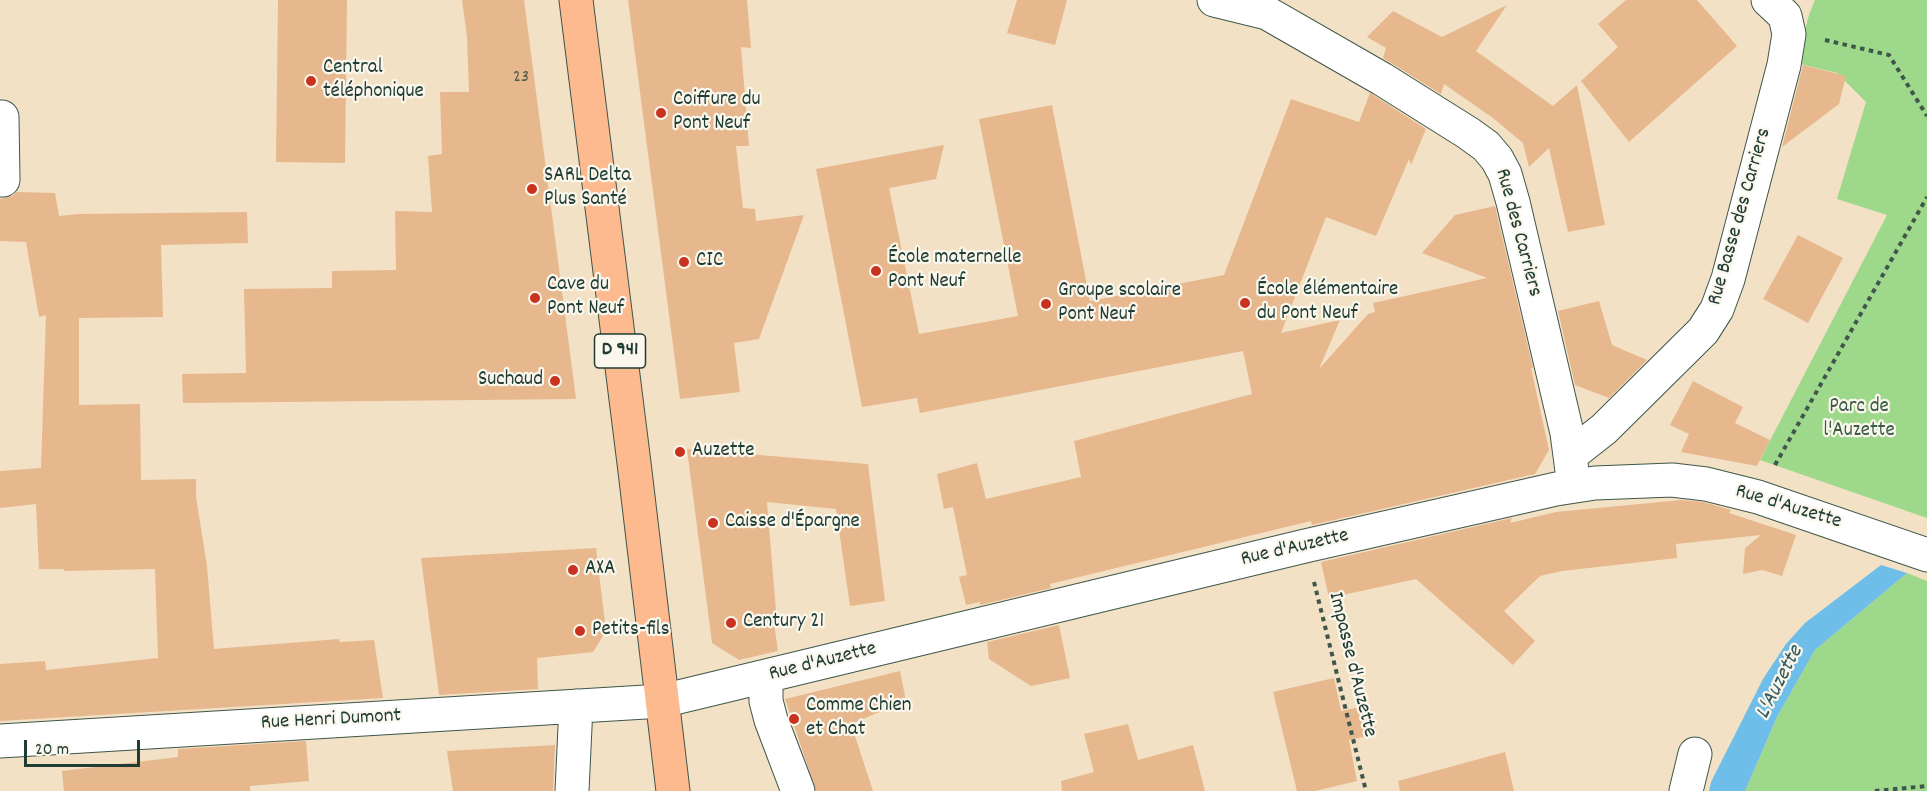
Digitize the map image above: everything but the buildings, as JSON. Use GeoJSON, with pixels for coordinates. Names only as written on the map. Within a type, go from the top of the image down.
{"type":"FeatureCollection","features":[{"type":"Feature","properties":{"kind":"main road","name":"D 941"},"geometry":{"type":"LineString","coordinates":[[576,0],[673,791]]}},
{"type":"Feature","properties":{"kind":"street","name":"Rue des Carriers"},"geometry":{"type":"LineString","coordinates":[[1215,0],[1267,13],[1382,79],[1459,127],[1486,146],[1497,159],[1505,174],[1513,202],[1572,471]]}},
{"type":"Feature","properties":{"kind":"street"},"geometry":{"type":"LineString","coordinates":[[1768,0],[1785,16],[1789,34]]}},
{"type":"Feature","properties":{"kind":"street","name":"Rue Basse des Carriers"},"geometry":{"type":"LineString","coordinates":[[1572,471],[1604,429],[1703,331],[1717,309],[1734,257],[1784,65],[1789,34]]}},
{"type":"Feature","properties":{"kind":"street"},"geometry":{"type":"LineString","coordinates":[[0,180],[3,180],[2,117]]}},
{"type":"Feature","properties":{"kind":"street","name":"Rue d'Auzette"},"geometry":{"type":"LineString","coordinates":[[662,701],[1305,546],[1572,471],[1625,481],[1672,480],[1706,484],[1758,497],[1927,555]]}},
{"type":"Feature","properties":{"kind":"street"},"geometry":{"type":"LineString","coordinates":[[766,677],[766,701],[798,791]]}},
{"type":"Feature","properties":{"kind":"street","name":"Rue Henri Dumont"},"geometry":{"type":"LineString","coordinates":[[0,741],[662,701]]}},
{"type":"Feature","properties":{"kind":"street"},"geometry":{"type":"LineString","coordinates":[[572,791],[576,706]]}},
{"type":"Feature","properties":{"kind":"street"},"geometry":{"type":"LineString","coordinates":[[1686,791],[1695,754]]}},
{"type":"Feature","properties":{"kind":"path"},"geometry":{"type":"LineString","coordinates":[[1789,34],[1806,35],[1890,56],[1927,116]]}},
{"type":"Feature","properties":{"kind":"path"},"geometry":{"type":"LineString","coordinates":[[1758,497],[1927,197]]}},
{"type":"Feature","properties":{"kind":"path","name":"Impasse d'Auzette"},"geometry":{"type":"LineString","coordinates":[[1305,546],[1366,791]]}},
{"type":"Feature","properties":{"kind":"path"},"geometry":{"type":"LineString","coordinates":[[1875,791],[1927,786]]}},
{"type":"Feature","properties":{"kind":"green space","name":"Parc de l'Auzette"},"geometry":{"type":"Polygon","coordinates":[[[1815,0],[1927,0],[1927,518],[1760,460],[1887,215],[1837,199],[1866,102],[1837,73],[1796,63],[1815,0]]]}},
{"type":"Feature","properties":{"kind":"green space"},"geometry":{"type":"Polygon","coordinates":[[[1907,573],[1927,581],[1927,791],[1745,791],[1777,717],[1815,650],[1907,573]]]}},
{"type":"Feature","properties":{"kind":"water","name":"L'Auzette"},"geometry":{"type":"Polygon","coordinates":[[[1881,565],[1907,573],[1815,650],[1777,717],[1745,791],[1709,791],[1711,782],[1763,679],[1786,644],[1805,623],[1881,565]]]}},
{"type":"Feature","properties":{"kind":"place","name":"Central téléphonique"},"geometry":{"type":"Point","coordinates":[311,81]}},
{"type":"Feature","properties":{"kind":"place","name":"Coiffure du Pont Neuf"},"geometry":{"type":"Point","coordinates":[661,113]}},
{"type":"Feature","properties":{"kind":"place","name":"SARL Delta Plus Santé"},"geometry":{"type":"Point","coordinates":[532,189]}},
{"type":"Feature","properties":{"kind":"place","name":"CIC"},"geometry":{"type":"Point","coordinates":[684,262]}},
{"type":"Feature","properties":{"kind":"place","name":"École maternelle Pont Neuf"},"geometry":{"type":"Point","coordinates":[876,271]}},
{"type":"Feature","properties":{"kind":"place","name":"Cave du Pont Neuf"},"geometry":{"type":"Point","coordinates":[535,298]}},
{"type":"Feature","properties":{"kind":"place","name":"École élémentaire du Pont Neuf"},"geometry":{"type":"Point","coordinates":[1245,303]}},
{"type":"Feature","properties":{"kind":"place","name":"Groupe scolaire Pont Neuf"},"geometry":{"type":"Point","coordinates":[1046,304]}},
{"type":"Feature","properties":{"kind":"place","name":"Suchaud"},"geometry":{"type":"Point","coordinates":[555,381]}},
{"type":"Feature","properties":{"kind":"place","name":"Auzette"},"geometry":{"type":"Point","coordinates":[680,452]}},
{"type":"Feature","properties":{"kind":"place","name":"Caisse d'Épargne"},"geometry":{"type":"Point","coordinates":[713,523]}},
{"type":"Feature","properties":{"kind":"place","name":"AXA"},"geometry":{"type":"Point","coordinates":[573,570]}},
{"type":"Feature","properties":{"kind":"place","name":"Century 21"},"geometry":{"type":"Point","coordinates":[731,623]}},
{"type":"Feature","properties":{"kind":"place","name":"Petits-fils"},"geometry":{"type":"Point","coordinates":[580,631]}},
{"type":"Feature","properties":{"kind":"place","name":"Comme Chien et Chat"},"geometry":{"type":"Point","coordinates":[794,719]}}]}
